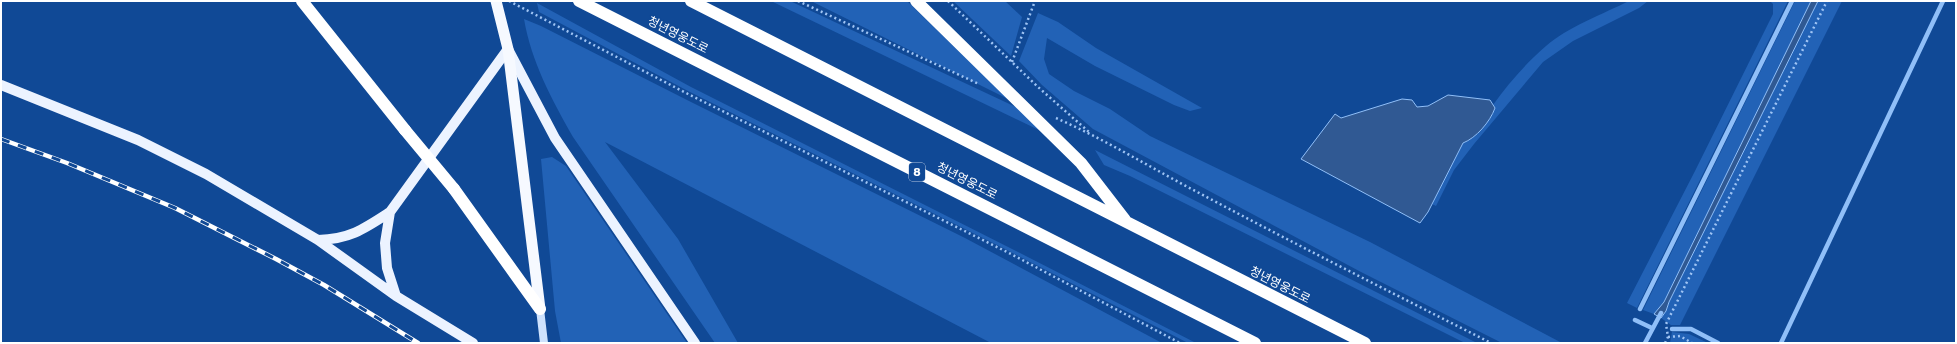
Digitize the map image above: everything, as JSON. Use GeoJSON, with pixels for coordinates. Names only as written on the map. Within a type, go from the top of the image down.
{"type":"FeatureCollection","features":[{"type":"Feature","properties":{"kind":"highway"},"geometry":{"type":"LineString","coordinates":[[302,1],[454,189],[540,309]]}},
{"type":"Feature","properties":{"kind":"highway"},"geometry":{"type":"LineString","coordinates":[[496,1],[508,49],[540,309]]}},
{"type":"Feature","properties":{"kind":"highway","name":"청년영웅도로"},"geometry":{"type":"LineString","coordinates":[[580,1],[1256,343]]}},
{"type":"Feature","properties":{"kind":"highway","name":"청년영웅도로"},"geometry":{"type":"LineString","coordinates":[[691,1],[1365,343]]}},
{"type":"Feature","properties":{"kind":"highway"},"geometry":{"type":"LineString","coordinates":[[916,1],[1081,163],[1127,223]]}},
{"type":"Feature","properties":{"kind":"main road"},"geometry":{"type":"LineString","coordinates":[[318,240],[338,239],[364,229],[390,212],[508,49],[555,138],[695,343]]}},
{"type":"Feature","properties":{"kind":"main road"},"geometry":{"type":"LineString","coordinates":[[1,85],[56,106],[158,150],[206,174],[318,240],[396,296],[473,343]]}},
{"type":"Feature","properties":{"kind":"main road"},"geometry":{"type":"LineString","coordinates":[[390,212],[385,243],[387,268],[396,296]]}},
{"type":"Feature","properties":{"kind":"main road"},"geometry":{"type":"LineString","coordinates":[[540,309],[544,343]]}},
{"type":"Feature","properties":{"kind":"path"},"geometry":{"type":"LineString","coordinates":[[508,1],[688,94],[1008,253],[1180,343]]}},
{"type":"Feature","properties":{"kind":"path"},"geometry":{"type":"LineString","coordinates":[[798,1],[983,85]]}},
{"type":"Feature","properties":{"kind":"path"},"geometry":{"type":"LineString","coordinates":[[948,1],[1012,62],[1091,133]]}},
{"type":"Feature","properties":{"kind":"path"},"geometry":{"type":"LineString","coordinates":[[1012,62],[1035,1]]}},
{"type":"Feature","properties":{"kind":"path"},"geometry":{"type":"LineString","coordinates":[[1665,343],[1668,337],[1666,324],[1827,1]]}},
{"type":"Feature","properties":{"kind":"path"},"geometry":{"type":"LineString","coordinates":[[1055,117],[1091,133],[1139,162],[1363,279],[1491,343]]}},
{"type":"Feature","properties":{"kind":"path"},"geometry":{"type":"LineString","coordinates":[[1668,337],[1680,336],[1692,343]]}},
{"type":"Feature","properties":{"kind":"shaded area"},"geometry":{"type":"Polygon","coordinates":[[[771,1],[790,1],[1037,117],[1041,131],[771,1]]]}},
{"type":"Feature","properties":{"kind":"shaded area"},"geometry":{"type":"Polygon","coordinates":[[[811,1],[907,1],[1008,99],[811,1]]]}},
{"type":"Feature","properties":{"kind":"shaded area"},"geometry":{"type":"Polygon","coordinates":[[[953,1],[1005,1],[1022,17],[1011,56],[953,1]]]}},
{"type":"Feature","properties":{"kind":"shaded area"},"geometry":{"type":"Polygon","coordinates":[[[1629,1],[1648,1],[1639,8],[1573,41],[1543,62],[1454,170],[1436,206],[1432,204],[1463,143],[1478,133],[1486,124],[1495,108],[1493,105],[1524,67],[1554,39],[1586,21],[1629,1]]]}},
{"type":"Feature","properties":{"kind":"shaded area"},"geometry":{"type":"Polygon","coordinates":[[[1770,1],[1788,1],[1637,308],[1627,303],[1773,14],[1773,4],[1770,1]]]}},
{"type":"Feature","properties":{"kind":"shaded area"},"geometry":{"type":"Polygon","coordinates":[[[1795,1],[1811,1],[1664,302],[1654,314],[1643,310],[1795,1]]]}},
{"type":"Feature","properties":{"kind":"shaded area"},"geometry":{"type":"Polygon","coordinates":[[[1811,1],[1818,1],[1669,302],[1666,311],[1661,318],[1654,314],[1664,302],[1811,1]]]}},
{"type":"Feature","properties":{"kind":"shaded area"},"geometry":{"type":"Polygon","coordinates":[[[1818,1],[1842,1],[1680,325],[1671,325],[1661,318],[1666,311],[1669,302],[1818,1]]]}},
{"type":"Feature","properties":{"kind":"shaded area"},"geometry":{"type":"Polygon","coordinates":[[[537,3],[691,87],[1196,343],[1188,343],[1005,249],[688,91],[539,12],[537,3]]]}},
{"type":"Feature","properties":{"kind":"shaded area"},"geometry":{"type":"Polygon","coordinates":[[[1038,13],[1058,22],[1096,48],[1202,108],[1190,111],[1174,105],[1095,66],[1047,38],[1044,59],[1049,74],[1074,91],[1110,109],[1150,136],[1370,242],[1562,343],[1502,343],[1361,272],[1093,129],[1042,85],[1019,61],[1038,13]]]}},
{"type":"Feature","properties":{"kind":"shaded area"},"geometry":{"type":"Polygon","coordinates":[[[524,19],[541,26],[965,238],[1162,343],[991,343],[605,142],[678,239],[738,343],[715,343],[573,137],[543,80],[527,35],[524,19]]]}},
{"type":"Feature","properties":{"kind":"shaded area"},"geometry":{"type":"Polygon","coordinates":[[[1448,95],[1490,100],[1495,108],[1490,119],[1482,129],[1468,141],[1463,143],[1428,212],[1420,223],[1301,159],[1335,114],[1341,118],[1402,99],[1412,100],[1417,107],[1428,106],[1448,95]]]}},
{"type":"Feature","properties":{"kind":"shaded area"},"geometry":{"type":"Polygon","coordinates":[[[1095,150],[1477,343],[1465,343],[1130,176],[1104,165],[1095,150]]]}},
{"type":"Feature","properties":{"kind":"shaded area"},"geometry":{"type":"Polygon","coordinates":[[[552,157],[566,166],[687,343],[561,343],[555,311],[541,159],[552,157]]]}},
{"type":"Feature","properties":{"kind":"shaded area"},"geometry":{"type":"Polygon","coordinates":[[[1672,332],[1689,334],[1708,343],[1670,343],[1672,332]]]}},
{"type":"Feature","properties":{"kind":"waterway"},"geometry":{"type":"LineString","coordinates":[[1640,309],[1792,1]]}},
{"type":"Feature","properties":{"kind":"waterway"},"geometry":{"type":"LineString","coordinates":[[1781,343],[1943,1]]}},
{"type":"Feature","properties":{"kind":"waterway"},"geometry":{"type":"LineString","coordinates":[[1645,343],[1661,313]]}},
{"type":"Feature","properties":{"kind":"waterway"},"geometry":{"type":"LineString","coordinates":[[1635,320],[1652,328]]}},
{"type":"Feature","properties":{"kind":"waterway"},"geometry":{"type":"LineString","coordinates":[[1672,329],[1691,329],[1718,343]]}},
{"type":"Feature","properties":{"kind":"railway"},"geometry":{"type":"LineString","coordinates":[[1,139],[67,163],[175,208],[324,285],[418,343]]}}]}
